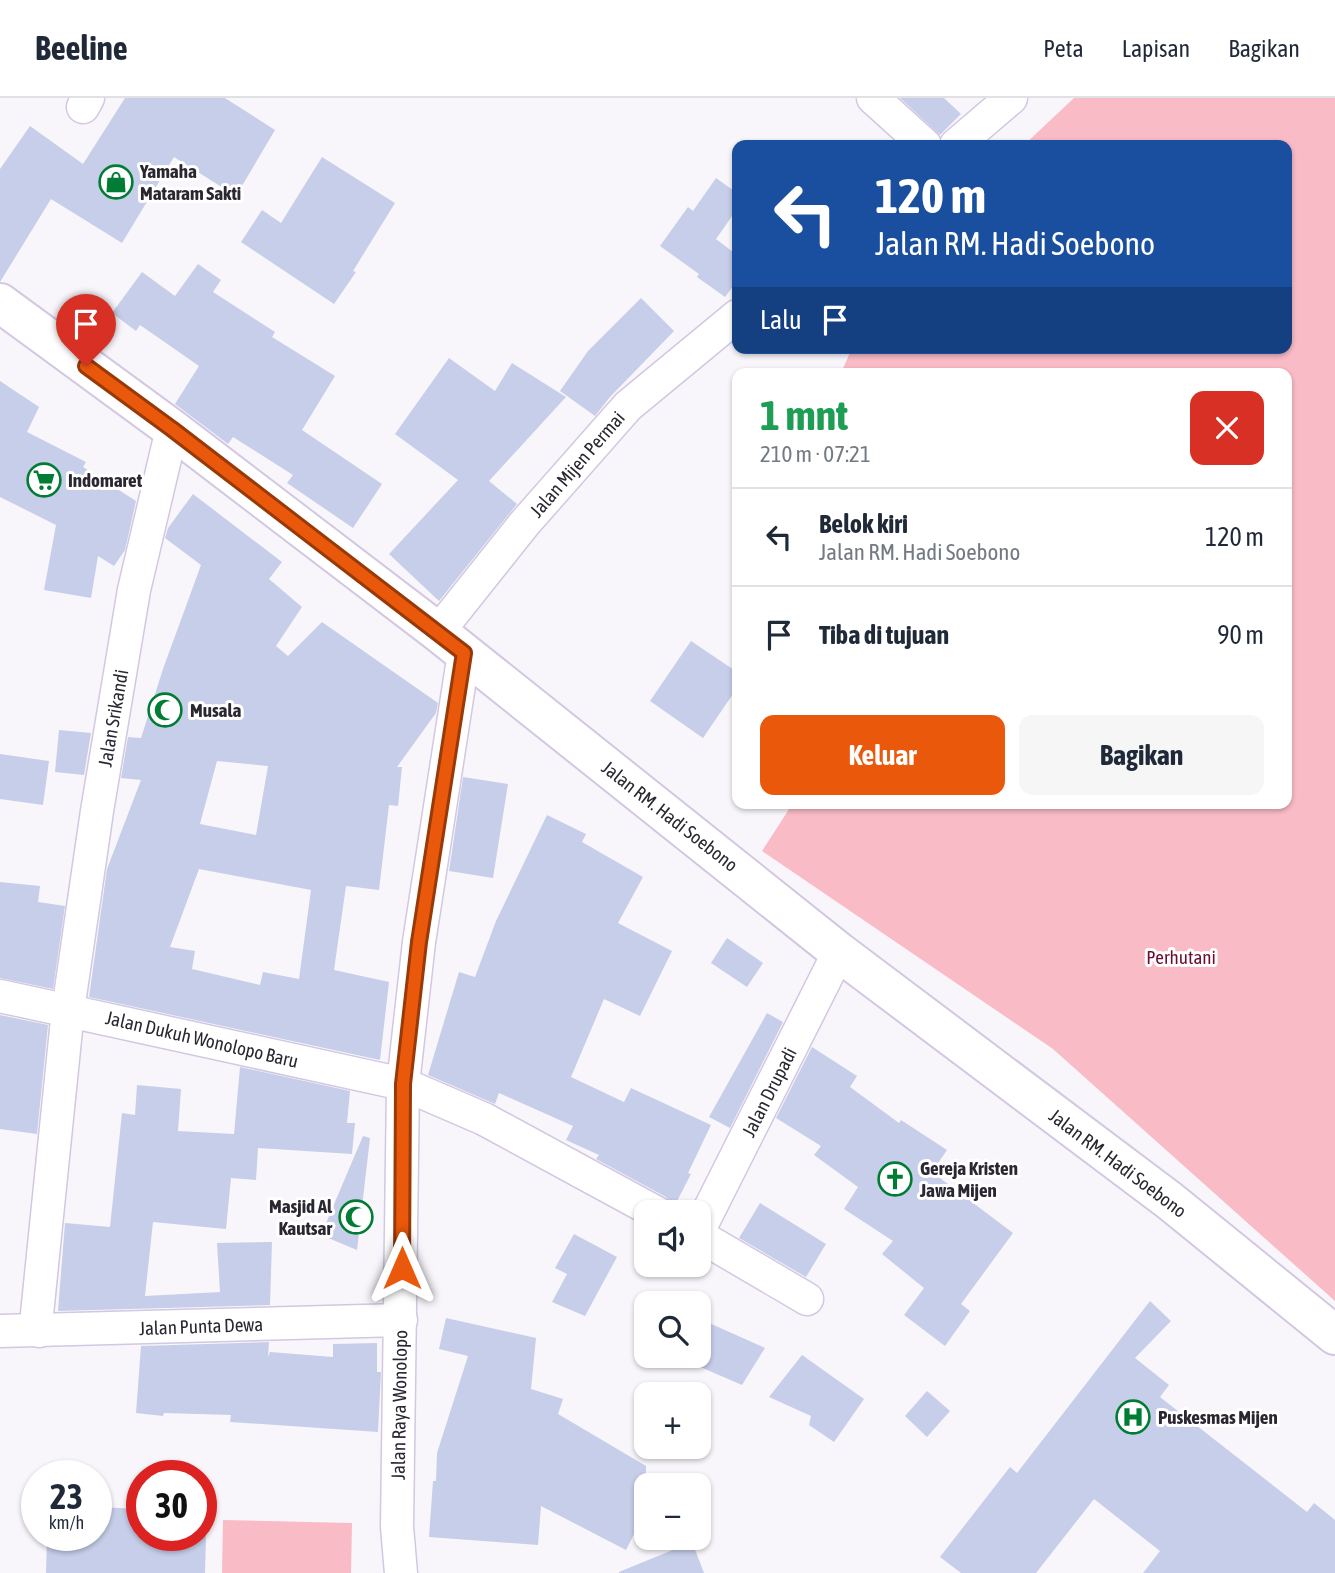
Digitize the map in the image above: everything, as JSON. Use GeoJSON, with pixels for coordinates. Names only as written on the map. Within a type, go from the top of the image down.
{"type":"FeatureCollection","features":[{"type":"Feature","properties":{"kind":"main road","name":"Jalan RM. Hadi Soebono"},"geometry":{"type":"LineString","coordinates":[[0,303],[172,429],[451,643],[839,952],[1170,1201],[1335,1335]]}},
{"type":"Feature","properties":{"kind":"street"},"geometry":{"type":"LineString","coordinates":[[873,98],[919,140]]}},
{"type":"Feature","properties":{"kind":"street"},"geometry":{"type":"LineString","coordinates":[[962,140],[1010,98]]}},
{"type":"Feature","properties":{"kind":"street","name":"Jalan Mijen Permai"},"geometry":{"type":"LineString","coordinates":[[451,643],[524,524],[628,406],[732,320]]}},
{"type":"Feature","properties":{"kind":"street","name":"Jalan Srikandi"},"geometry":{"type":"LineString","coordinates":[[38,1331],[37,1314],[68,1010],[97,811],[134,590],[172,429]]}},
{"type":"Feature","properties":{"kind":"street","name":"Jalan Raya Wonolopo"},"geometry":{"type":"LineString","coordinates":[[401,1573],[397,1527],[403,1084],[451,643]]}},
{"type":"Feature","properties":{"kind":"street","name":"Jalan Drupadi"},"geometry":{"type":"LineString","coordinates":[[711,1208],[839,952]]}},
{"type":"Feature","properties":{"kind":"street","name":"Jalan Dukuh Wonolopo Baru"},"geometry":{"type":"LineString","coordinates":[[0,996],[403,1084]]}},
{"type":"Feature","properties":{"kind":"street"},"geometry":{"type":"LineString","coordinates":[[403,1084],[484,1119],[634,1201]]}},
{"type":"Feature","properties":{"kind":"street","name":"Jalan Drupadi"},"geometry":{"type":"LineString","coordinates":[[711,1242],[807,1299]]}},
{"type":"Feature","properties":{"kind":"street","name":"Jalan Punta Dewa"},"geometry":{"type":"LineString","coordinates":[[0,1331],[401,1320]]}},
{"type":"Feature","properties":{"kind":"green space","name":"Perhutani"},"geometry":{"type":"Polygon","coordinates":[[[1074,98],[1335,98],[1335,1301],[1053,1049],[762,851],[789,809],[1292,809],[1292,368],[843,368],[849,354],[1292,354],[1292,140],[1029,140],[1074,98]]]}},
{"type":"Feature","properties":{"kind":"green space"},"geometry":{"type":"Polygon","coordinates":[[[223,1520],[352,1523],[351,1573],[222,1573],[223,1520]]]}},
{"type":"Feature","properties":{"kind":"building"},"geometry":{"type":"Polygon","coordinates":[[[125,98],[225,98],[275,130],[236,196],[174,157],[122,243],[51,199],[0,282],[0,169],[30,126],[83,164],[125,98]]]}},
{"type":"Feature","properties":{"kind":"building"},"geometry":{"type":"Polygon","coordinates":[[[900,98],[944,98],[961,114],[940,135],[900,98]]]}},
{"type":"Feature","properties":{"kind":"building"},"geometry":{"type":"Polygon","coordinates":[[[322,157],[395,203],[353,271],[356,272],[334,304],[241,242],[262,210],[281,223],[322,157]]]}},
{"type":"Feature","properties":{"kind":"building"},"geometry":{"type":"Polygon","coordinates":[[[716,178],[732,189],[732,216],[716,239],[732,251],[732,288],[725,297],[660,246],[688,207],[693,211],[716,178]]]}},
{"type":"Feature","properties":{"kind":"building"},"geometry":{"type":"Polygon","coordinates":[[[198,264],[221,280],[213,292],[275,332],[272,337],[335,376],[302,430],[382,484],[353,528],[287,483],[293,475],[233,437],[228,444],[175,404],[199,366],[140,325],[136,331],[112,313],[142,272],[175,296],[198,264]]]}},
{"type":"Feature","properties":{"kind":"building"},"geometry":{"type":"Polygon","coordinates":[[[641,298],[674,331],[595,416],[560,391],[588,351],[641,298]]]}},
{"type":"Feature","properties":{"kind":"building"},"geometry":{"type":"Polygon","coordinates":[[[449,358],[495,391],[512,363],[566,397],[489,481],[517,504],[439,601],[389,554],[458,480],[395,434],[449,358]]]}},
{"type":"Feature","properties":{"kind":"building"},"geometry":{"type":"Polygon","coordinates":[[[0,381],[39,407],[27,432],[86,462],[83,467],[136,501],[125,550],[114,566],[98,556],[91,598],[44,590],[56,525],[0,497],[0,381]]]}},
{"type":"Feature","properties":{"kind":"building"},"geometry":{"type":"Polygon","coordinates":[[[193,494],[282,562],[269,579],[302,607],[276,646],[288,656],[322,622],[438,703],[436,713],[397,767],[402,767],[398,806],[389,805],[379,890],[346,886],[334,970],[389,982],[380,1060],[89,997],[107,869],[141,780],[121,778],[128,737],[141,738],[201,565],[165,538],[168,528],[193,494]],[[217,761],[200,824],[256,835],[268,766],[217,761]],[[199,869],[170,947],[195,951],[192,969],[260,985],[263,972],[299,979],[311,890],[199,869]]]}},
{"type":"Feature","properties":{"kind":"building"},"geometry":{"type":"Polygon","coordinates":[[[691,641],[732,669],[732,695],[703,738],[650,701],[691,641]]]}},
{"type":"Feature","properties":{"kind":"building"},"geometry":{"type":"Polygon","coordinates":[[[59,730],[91,733],[84,775],[55,772],[59,730]]]}},
{"type":"Feature","properties":{"kind":"building"},"geometry":{"type":"Polygon","coordinates":[[[0,754],[49,761],[43,805],[0,799],[0,754]]]}},
{"type":"Feature","properties":{"kind":"building"},"geometry":{"type":"Polygon","coordinates":[[[463,777],[508,784],[493,878],[449,871],[463,777]]]}},
{"type":"Feature","properties":{"kind":"building"},"geometry":{"type":"Polygon","coordinates":[[[547,815],[586,834],[582,842],[643,877],[618,923],[672,951],[640,1016],[604,999],[571,1077],[624,1102],[631,1088],[711,1125],[678,1200],[668,1200],[596,1159],[599,1155],[566,1140],[573,1126],[499,1093],[495,1104],[428,1075],[459,972],[475,977],[496,921],[547,815]]]}},
{"type":"Feature","properties":{"kind":"building"},"geometry":{"type":"Polygon","coordinates":[[[0,882],[40,886],[38,902],[65,906],[53,989],[0,978],[0,882]]]}},
{"type":"Feature","properties":{"kind":"building"},"geometry":{"type":"Polygon","coordinates":[[[727,938],[763,963],[747,987],[711,963],[727,938]]]}},
{"type":"Feature","properties":{"kind":"building"},"geometry":{"type":"Polygon","coordinates":[[[767,1013],[783,1022],[730,1128],[709,1117],[767,1013]]]}},
{"type":"Feature","properties":{"kind":"building"},"geometry":{"type":"Polygon","coordinates":[[[0,1015],[48,1025],[37,1134],[0,1129],[0,1015]]]}},
{"type":"Feature","properties":{"kind":"building"},"geometry":{"type":"Polygon","coordinates":[[[812,1047],[857,1076],[850,1087],[899,1123],[901,1120],[947,1150],[932,1172],[1013,1233],[961,1304],[970,1311],[945,1346],[904,1315],[924,1288],[882,1254],[893,1241],[844,1209],[858,1187],[814,1155],[821,1146],[776,1118],[812,1047]]]}},
{"type":"Feature","properties":{"kind":"building"},"geometry":{"type":"Polygon","coordinates":[[[240,1067],[350,1091],[347,1123],[355,1123],[352,1154],[258,1148],[256,1180],[231,1178],[226,1229],[153,1222],[145,1296],[220,1292],[217,1243],[272,1242],[270,1305],[58,1311],[65,1223],[110,1227],[122,1113],[135,1115],[137,1085],[181,1089],[178,1131],[234,1134],[240,1067]]]}},
{"type":"Feature","properties":{"kind":"building"},"geometry":{"type":"Polygon","coordinates":[[[363,1136],[370,1138],[357,1250],[321,1235],[363,1136]]]}},
{"type":"Feature","properties":{"kind":"building"},"geometry":{"type":"Polygon","coordinates":[[[760,1203],[826,1244],[806,1277],[739,1238],[760,1203]]]}},
{"type":"Feature","properties":{"kind":"building"},"geometry":{"type":"Polygon","coordinates":[[[574,1234],[617,1257],[585,1316],[552,1302],[567,1274],[555,1268],[574,1234]]]}},
{"type":"Feature","properties":{"kind":"building","name":"Puskesmas Mijen"},"geometry":{"type":"Polygon","coordinates":[[[1150,1301],[1171,1321],[1135,1358],[1169,1385],[1160,1397],[1307,1512],[1314,1503],[1335,1520],[1335,1573],[1143,1573],[1160,1551],[1094,1499],[1036,1573],[961,1573],[940,1557],[1010,1467],[1017,1473],[1150,1301]]]}},
{"type":"Feature","properties":{"kind":"building"},"geometry":{"type":"Polygon","coordinates":[[[446,1318],[536,1338],[531,1389],[563,1399],[558,1414],[646,1466],[646,1473],[634,1473],[634,1534],[626,1550],[541,1506],[538,1545],[429,1537],[437,1453],[468,1356],[439,1349],[446,1318]]]}},
{"type":"Feature","properties":{"kind":"building"},"geometry":{"type":"Polygon","coordinates":[[[711,1324],[765,1348],[742,1385],[703,1368],[711,1368],[711,1324]]]}},
{"type":"Feature","properties":{"kind":"building"},"geometry":{"type":"Polygon","coordinates":[[[269,1342],[268,1357],[270,1352],[333,1357],[333,1344],[377,1343],[377,1372],[381,1372],[378,1432],[230,1422],[231,1415],[164,1413],[163,1416],[136,1413],[141,1346],[269,1342]]]}},
{"type":"Feature","properties":{"kind":"building"},"geometry":{"type":"Polygon","coordinates":[[[802,1355],[864,1399],[834,1442],[809,1425],[811,1416],[769,1397],[802,1355]]]}},
{"type":"Feature","properties":{"kind":"building"},"geometry":{"type":"Polygon","coordinates":[[[927,1391],[950,1411],[927,1437],[905,1416],[927,1391]]]}},
{"type":"Feature","properties":{"kind":"building"},"geometry":{"type":"Polygon","coordinates":[[[112,1508],[126,1508],[126,1551],[206,1551],[205,1573],[46,1573],[47,1551],[112,1551],[112,1508]]]}},
{"type":"Feature","properties":{"kind":"building"},"geometry":{"type":"Polygon","coordinates":[[[673,1550],[695,1550],[704,1573],[619,1573],[673,1550]]]}},
{"type":"Feature","properties":{"kind":"place","name":"Yamaha Mataram Sakti"},"geometry":{"type":"Point","coordinates":[116,182]}},
{"type":"Feature","properties":{"kind":"place","name":"Indomaret"},"geometry":{"type":"Point","coordinates":[44,480]}},
{"type":"Feature","properties":{"kind":"place","name":"Musala"},"geometry":{"type":"Point","coordinates":[165,710]}},
{"type":"Feature","properties":{"kind":"place","name":"Gereja Kristen Jawa Mijen"},"geometry":{"type":"Point","coordinates":[895,1179]}},
{"type":"Feature","properties":{"kind":"place","name":"Masjid Al Kautsar"},"geometry":{"type":"Point","coordinates":[356,1217]}},
{"type":"Feature","properties":{"kind":"place","name":"Puskesmas Mijen"},"geometry":{"type":"Point","coordinates":[1133,1417]}},
{"type":"Feature","properties":{"kind":"route"},"geometry":{"type":"LineString","coordinates":[[86,366],[464,653],[419,942],[403,1084],[402,1268]]}}]}
